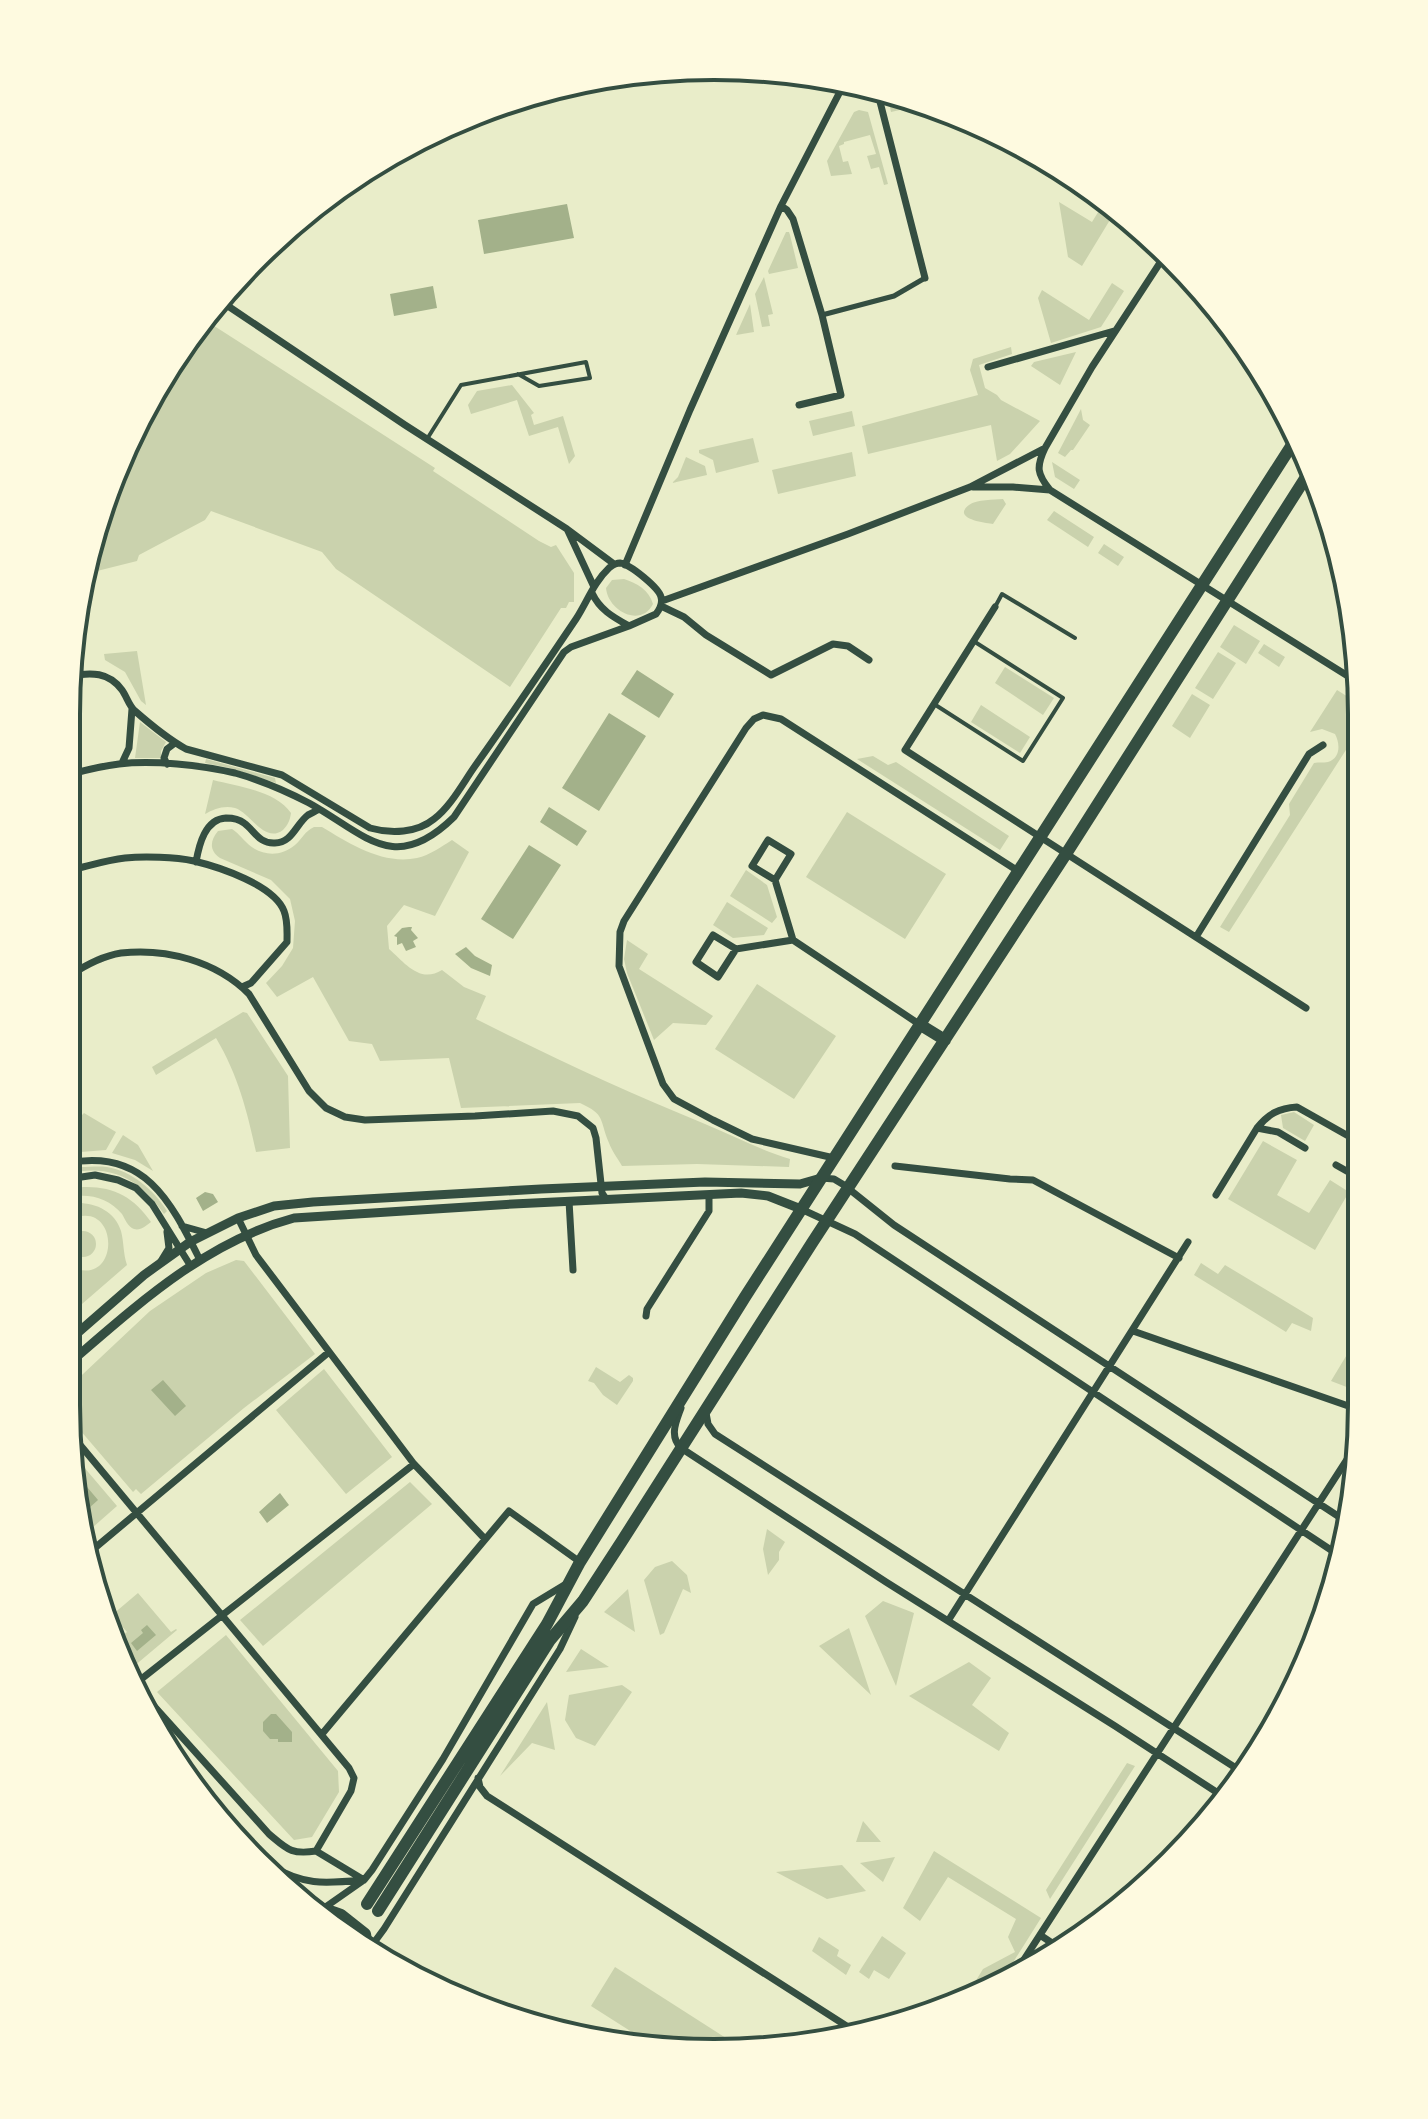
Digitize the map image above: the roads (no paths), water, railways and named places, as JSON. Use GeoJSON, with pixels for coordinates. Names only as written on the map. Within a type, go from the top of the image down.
{"type":"FeatureCollection","features":[{"type":"Feature","properties":{"kind":"main road"},"geometry":{"type":"LineString","coordinates":[[1290,448],[689,1387],[373,1907],[550,1640],[583,1601],[1303,481]]}},
{"type":"Feature","properties":{"kind":"main road"},"geometry":{"type":"LineString","coordinates":[[919,1024],[945,1040]]}},
{"type":"Feature","properties":{"kind":"main road"},"geometry":{"type":"LineString","coordinates":[[337,1914],[365,1934]]}},
{"type":"Feature","properties":{"kind":"street"},"geometry":{"type":"LineString","coordinates":[[625,565],[781,206],[840,92]]}},
{"type":"Feature","properties":{"kind":"street"},"geometry":{"type":"LineString","coordinates":[[822,315],[894,296],[925,278],[880,103]]}},
{"type":"Feature","properties":{"kind":"street"},"geometry":{"type":"LineString","coordinates":[[781,206],[793,219],[822,315],[841,395],[799,405]]}},
{"type":"Feature","properties":{"kind":"street"},"geometry":{"type":"LineString","coordinates":[[1159,263],[1114,331],[1045,448],[1038,462],[1042,481],[1050,490],[1347,675]]}},
{"type":"Feature","properties":{"kind":"street"},"geometry":{"type":"LineString","coordinates":[[229,306],[567,529],[614,564],[625,565],[640,574],[660,593],[662,604],[771,675],[833,644],[848,646],[869,660]]}},
{"type":"Feature","properties":{"kind":"street"},"geometry":{"type":"LineString","coordinates":[[988,367],[1114,331]]}},
{"type":"Feature","properties":{"kind":"street"},"geometry":{"type":"LineString","coordinates":[[80,772],[122,763],[199,766],[279,788],[365,839],[402,846],[421,842],[454,817],[564,652],[571,647],[656,614],[662,604],[970,487],[1045,448]]}},
{"type":"Feature","properties":{"kind":"street"},"geometry":{"type":"LineString","coordinates":[[970,487],[1050,490]]}},
{"type":"Feature","properties":{"kind":"street"},"geometry":{"type":"LineString","coordinates":[[567,529],[599,606],[629,626]]}},
{"type":"Feature","properties":{"kind":"street"},"geometry":{"type":"LineString","coordinates":[[81,674],[89,672],[110,678],[132,709],[186,749],[282,775],[370,828],[380,831],[415,829],[435,819],[497,735],[601,576],[614,564]]}},
{"type":"Feature","properties":{"kind":"street"},"geometry":{"type":"LineString","coordinates":[[995,607],[905,750],[1306,1008]]}},
{"type":"Feature","properties":{"kind":"street"},"geometry":{"type":"LineString","coordinates":[[122,763],[129,748],[132,709]]}},
{"type":"Feature","properties":{"kind":"street"},"geometry":{"type":"LineString","coordinates":[[834,1158],[752,1139],[674,1099],[663,1084],[619,966],[620,932],[624,921],[739,739],[754,719],[763,715],[781,719],[1018,871]]}},
{"type":"Feature","properties":{"kind":"street"},"geometry":{"type":"LineString","coordinates":[[167,764],[164,758],[167,749],[175,743]]}},
{"type":"Feature","properties":{"kind":"street"},"geometry":{"type":"LineString","coordinates":[[1196,937],[1309,754],[1323,745]]}},
{"type":"Feature","properties":{"kind":"street"},"geometry":{"type":"LineString","coordinates":[[306,788],[306,816]]}},
{"type":"Feature","properties":{"kind":"street"},"geometry":{"type":"LineString","coordinates":[[196,862],[203,836],[213,823],[221,819],[244,822],[255,837],[275,843],[289,838],[306,816],[319,809]]}},
{"type":"Feature","properties":{"kind":"street"},"geometry":{"type":"LineString","coordinates":[[775,880],[791,854],[768,840],[752,866],[775,880],[793,940],[919,1024]]}},
{"type":"Feature","properties":{"kind":"street"},"geometry":{"type":"LineString","coordinates":[[80,868],[126,858],[196,862],[249,880],[274,896],[283,908],[287,942],[251,983],[242,987]]}},
{"type":"Feature","properties":{"kind":"street"},"geometry":{"type":"LineString","coordinates":[[736,949],[718,977],[696,962],[713,935],[736,949],[793,940]]}},
{"type":"Feature","properties":{"kind":"street"},"geometry":{"type":"LineString","coordinates":[[80,969],[119,953],[151,952],[194,960],[242,987],[265,1016],[309,1091],[326,1108],[345,1117],[365,1120],[553,1111],[578,1116],[593,1128],[606,1199]]}},
{"type":"Feature","properties":{"kind":"street"},"geometry":{"type":"LineString","coordinates":[[1216,1195],[1257,1128],[1275,1111],[1297,1107],[1348,1136]]}},
{"type":"Feature","properties":{"kind":"street"},"geometry":{"type":"LineString","coordinates":[[1257,1128],[1278,1132],[1305,1148]]}},
{"type":"Feature","properties":{"kind":"street"},"geometry":{"type":"LineString","coordinates":[[80,1161],[105,1161],[139,1174],[162,1193],[190,1242],[195,1263]]}},
{"type":"Feature","properties":{"kind":"street"},"geometry":{"type":"LineString","coordinates":[[1336,1165],[1348,1172]]}},
{"type":"Feature","properties":{"kind":"street"},"geometry":{"type":"LineString","coordinates":[[895,1166],[1033,1180],[1179,1258]]}},
{"type":"Feature","properties":{"kind":"street"},"geometry":{"type":"LineString","coordinates":[[80,1177],[95,1175],[136,1188],[152,1204],[180,1249],[195,1263]]}},
{"type":"Feature","properties":{"kind":"street"},"geometry":{"type":"LineString","coordinates":[[80,1331],[144,1275],[190,1242],[238,1218],[274,1206],[720,1182],[800,1184],[821,1178],[834,1179],[894,1225],[1338,1516]]}},
{"type":"Feature","properties":{"kind":"street"},"geometry":{"type":"LineString","coordinates":[[80,1354],[152,1293],[195,1263],[246,1236],[294,1218],[606,1199],[741,1193],[761,1195],[855,1234],[1331,1550]]}},
{"type":"Feature","properties":{"kind":"street"},"geometry":{"type":"LineString","coordinates":[[646,1316],[647,1309],[709,1211],[709,1195]]}},
{"type":"Feature","properties":{"kind":"street"},"geometry":{"type":"LineString","coordinates":[[569,1201],[573,1270]]}},
{"type":"Feature","properties":{"kind":"street"},"geometry":{"type":"LineString","coordinates":[[238,1218],[256,1255],[414,1464],[485,1539]]}},
{"type":"Feature","properties":{"kind":"street"},"geometry":{"type":"LineString","coordinates":[[182,1226],[207,1233]]}},
{"type":"Feature","properties":{"kind":"street"},"geometry":{"type":"LineString","coordinates":[[159,1264],[169,1248],[167,1230]]}},
{"type":"Feature","properties":{"kind":"street"},"geometry":{"type":"LineString","coordinates":[[948,1621],[1188,1242]]}},
{"type":"Feature","properties":{"kind":"street"},"geometry":{"type":"LineString","coordinates":[[1133,1331],[1348,1406]]}},
{"type":"Feature","properties":{"kind":"street"},"geometry":{"type":"LineString","coordinates":[[96,1547],[329,1352]]}},
{"type":"Feature","properties":{"kind":"street"},"geometry":{"type":"LineString","coordinates":[[689,1387],[674,1433],[681,1448],[1216,1792]]}},
{"type":"Feature","properties":{"kind":"street"},"geometry":{"type":"LineString","coordinates":[[707,1406],[706,1419],[715,1434],[1234,1767]]}},
{"type":"Feature","properties":{"kind":"street"},"geometry":{"type":"LineString","coordinates":[[81,1446],[349,1768],[354,1778],[351,1791],[316,1851]]}},
{"type":"Feature","properties":{"kind":"street"},"geometry":{"type":"LineString","coordinates":[[1026,1957],[1346,1462]]}},
{"type":"Feature","properties":{"kind":"street"},"geometry":{"type":"LineString","coordinates":[[143,1680],[414,1464]]}},
{"type":"Feature","properties":{"kind":"street"},"geometry":{"type":"LineString","coordinates":[[322,1734],[509,1511],[580,1562]]}},
{"type":"Feature","properties":{"kind":"street"},"geometry":{"type":"LineString","coordinates":[[326,1907],[364,1880],[443,1759],[533,1604],[568,1583]]}},
{"type":"Feature","properties":{"kind":"street"},"geometry":{"type":"LineString","coordinates":[[374,1940],[560,1649],[583,1601]]}},
{"type":"Feature","properties":{"kind":"street"},"geometry":{"type":"LineString","coordinates":[[159,1711],[269,1834],[288,1850],[299,1854],[316,1851],[364,1880]]}},
{"type":"Feature","properties":{"kind":"street"},"geometry":{"type":"LineString","coordinates":[[478,1778],[487,1796],[845,2025]]}},
{"type":"Feature","properties":{"kind":"street"},"geometry":{"type":"LineString","coordinates":[[288,1875],[315,1883],[364,1880]]}},
{"type":"Feature","properties":{"kind":"street"},"geometry":{"type":"LineString","coordinates":[[1040,1935],[1050,1942]]}},
{"type":"Feature","properties":{"kind":"lane"},"geometry":{"type":"LineString","coordinates":[[427,439],[461,385],[518,374],[586,362],[590,378],[539,386],[518,374]]}},
{"type":"Feature","properties":{"kind":"lane"},"geometry":{"type":"LineString","coordinates":[[995,607],[1002,594],[1075,638]]}},
{"type":"Feature","properties":{"kind":"lane"},"geometry":{"type":"LineString","coordinates":[[934,704],[1023,761],[1041,733],[1063,698],[974,641]]}}]}
